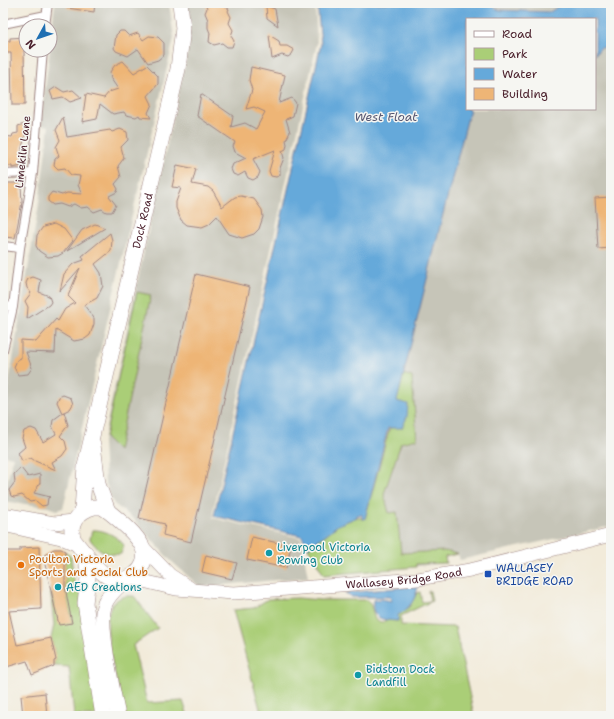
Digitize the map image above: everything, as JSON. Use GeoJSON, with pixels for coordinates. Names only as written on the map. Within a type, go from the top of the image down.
{"type":"FeatureCollection","features":[{"type":"Feature","properties":{"kind":"highway","name":"Dock Road"},"geometry":{"type":"LineString","coordinates":[[78,516],[85,466],[178,69],[183,28],[180,3]]}},
{"type":"Feature","properties":{"kind":"highway","name":"Dock Road"},"geometry":{"type":"LineString","coordinates":[[92,438],[98,484],[108,511]]}},
{"type":"Feature","properties":{"kind":"highway"},"geometry":{"type":"LineString","coordinates":[[118,716],[102,623],[104,606],[114,590],[137,573],[143,565],[144,559],[142,546],[108,511],[102,507],[94,507],[78,516],[71,533],[82,549],[105,574],[114,579],[128,579]]}},
{"type":"Feature","properties":{"kind":"highway"},"geometry":{"type":"LineString","coordinates":[[82,549],[88,578],[85,603],[102,716]]}},
{"type":"Feature","properties":{"kind":"main road"},"geometry":{"type":"LineString","coordinates":[[3,514],[54,523],[78,516]]}},
{"type":"Feature","properties":{"kind":"main road"},"geometry":{"type":"LineString","coordinates":[[3,525],[62,538],[82,549]]}},
{"type":"Feature","properties":{"kind":"main road","name":"Wallasey Bridge Road"},"geometry":{"type":"LineString","coordinates":[[128,579],[176,589],[234,593],[418,579],[470,570],[611,535]]}},
{"type":"Feature","properties":{"kind":"main road"},"geometry":{"type":"LineString","coordinates":[[142,546],[170,575],[193,590]]}},
{"type":"Feature","properties":{"kind":"street"},"geometry":{"type":"LineString","coordinates":[[46,18],[48,3]]}},
{"type":"Feature","properties":{"kind":"street"},"geometry":{"type":"LineString","coordinates":[[3,24],[46,15]]}},
{"type":"Feature","properties":{"kind":"street","name":"Limekiln Lane"},"geometry":{"type":"LineString","coordinates":[[3,350],[13,307],[20,248],[33,173],[42,58]]}},
{"type":"Feature","properties":{"kind":"street"},"geometry":{"type":"LineString","coordinates":[[3,174],[33,173]]}},
{"type":"Feature","properties":{"kind":"street"},"geometry":{"type":"LineString","coordinates":[[3,246],[20,248]]}},
{"type":"Feature","properties":{"kind":"street"},"geometry":{"type":"LineString","coordinates":[[3,306],[13,307]]}},
{"type":"Feature","properties":{"kind":"shaded area"},"geometry":{"type":"Polygon","coordinates":[[[55,3],[169,3],[174,38],[63,508],[56,510],[48,507],[3,501],[13,457],[3,455],[3,417],[38,210],[49,126],[41,125],[49,58],[58,58],[58,18],[53,18],[55,3]]]}},
{"type":"Feature","properties":{"kind":"shaded area"},"geometry":{"type":"Polygon","coordinates":[[[186,3],[315,3],[317,43],[213,511],[213,518],[301,538],[308,577],[200,587],[168,558],[134,519],[114,504],[105,481],[103,441],[187,53],[186,3]]]}},
{"type":"Feature","properties":{"kind":"shaded area"},"geometry":{"type":"Polygon","coordinates":[[[491,3],[563,3],[550,12],[500,10],[495,8],[491,3]]]}},
{"type":"Feature","properties":{"kind":"shaded area"},"geometry":{"type":"Polygon","coordinates":[[[608,47],[611,50],[611,526],[460,560],[458,554],[445,557],[446,563],[370,571],[397,401],[470,110],[596,110],[596,54],[600,48],[608,47]]]}},
{"type":"Feature","properties":{"kind":"green space"},"geometry":{"type":"Polygon","coordinates":[[[137,292],[151,295],[118,451],[105,438],[137,292]]]}},
{"type":"Feature","properties":{"kind":"green space"},"geometry":{"type":"Polygon","coordinates":[[[404,374],[412,377],[417,439],[401,443],[384,494],[389,513],[397,512],[401,553],[445,551],[458,554],[445,557],[446,563],[416,564],[416,567],[324,575],[308,548],[338,525],[357,517],[365,519],[404,374]]]}},
{"type":"Feature","properties":{"kind":"green space"},"geometry":{"type":"Polygon","coordinates":[[[92,530],[106,532],[118,539],[124,545],[121,554],[107,553],[99,549],[90,539],[92,530]]]}},
{"type":"Feature","properties":{"kind":"green space"},"geometry":{"type":"Polygon","coordinates":[[[65,551],[71,557],[75,588],[81,590],[97,716],[74,716],[69,667],[54,666],[54,661],[56,660],[51,638],[54,625],[50,587],[59,624],[72,623],[65,587],[65,551]]]}},
{"type":"Feature","properties":{"kind":"green space","name":"Bidston Dock Landfill"},"geometry":{"type":"Polygon","coordinates":[[[428,591],[430,591],[432,601],[401,616],[401,625],[455,627],[474,716],[262,716],[233,610],[254,608],[268,599],[298,598],[320,600],[367,600],[376,621],[398,621],[398,614],[410,606],[417,593],[420,592],[422,602],[430,601],[428,591]]]}},
{"type":"Feature","properties":{"kind":"green space"},"geometry":{"type":"Polygon","coordinates":[[[134,596],[158,628],[133,645],[147,703],[183,701],[188,716],[126,716],[115,676],[109,645],[108,617],[112,604],[119,598],[134,596]]]}},
{"type":"Feature","properties":{"kind":"water","name":"West Float"},"geometry":{"type":"Polygon","coordinates":[[[317,3],[491,3],[495,8],[500,10],[550,12],[563,3],[611,3],[611,50],[608,47],[600,48],[596,54],[596,18],[466,18],[466,110],[470,110],[397,401],[408,404],[407,417],[402,428],[388,428],[365,519],[362,519],[362,515],[357,515],[357,517],[338,525],[308,548],[302,536],[214,516],[321,44],[317,3]]]}},
{"type":"Feature","properties":{"kind":"water"},"geometry":{"type":"Polygon","coordinates":[[[418,586],[412,603],[406,610],[398,615],[398,621],[379,618],[374,612],[373,600],[382,599],[392,601],[390,597],[352,597],[345,593],[418,586]]]}},
{"type":"Feature","properties":{"kind":"building"},"geometry":{"type":"Polygon","coordinates":[[[67,3],[95,3],[94,12],[67,8],[67,3]]]}},
{"type":"Feature","properties":{"kind":"building"},"geometry":{"type":"Polygon","coordinates":[[[205,3],[220,3],[229,9],[228,11],[231,17],[229,23],[233,30],[231,36],[234,41],[232,47],[227,47],[222,43],[214,45],[209,42],[210,33],[208,28],[208,20],[205,13],[207,8],[205,3]]]}},
{"type":"Feature","properties":{"kind":"building"},"geometry":{"type":"Polygon","coordinates":[[[266,6],[275,9],[278,26],[267,18],[266,6]]]}},
{"type":"Feature","properties":{"kind":"building"},"geometry":{"type":"Polygon","coordinates":[[[120,31],[124,31],[129,36],[138,33],[143,40],[149,36],[158,37],[164,43],[164,55],[158,60],[148,63],[138,49],[128,56],[116,51],[114,48],[116,35],[120,31]]]}},
{"type":"Feature","properties":{"kind":"building"},"geometry":{"type":"Polygon","coordinates":[[[269,35],[279,41],[280,46],[287,46],[294,50],[292,54],[288,57],[282,55],[272,59],[269,35]]]}},
{"type":"Feature","properties":{"kind":"building"},"geometry":{"type":"Polygon","coordinates":[[[10,38],[18,38],[18,58],[24,58],[25,105],[12,105],[11,53],[3,53],[3,41],[10,41],[10,38]]]}},
{"type":"Feature","properties":{"kind":"building"},"geometry":{"type":"Polygon","coordinates":[[[123,61],[134,73],[147,65],[158,76],[158,84],[148,96],[152,104],[148,113],[151,118],[140,117],[139,115],[136,117],[126,115],[124,112],[113,114],[100,104],[97,119],[82,122],[86,94],[104,98],[109,92],[118,89],[111,79],[110,72],[115,65],[123,61]]]}},
{"type":"Feature","properties":{"kind":"building"},"geometry":{"type":"Polygon","coordinates":[[[251,67],[285,75],[279,103],[292,98],[296,103],[293,116],[286,119],[290,132],[286,140],[286,149],[282,151],[284,158],[280,168],[280,175],[276,177],[271,176],[269,171],[275,150],[253,159],[260,172],[258,177],[253,180],[248,178],[245,172],[238,176],[233,174],[231,169],[233,164],[246,158],[235,152],[233,146],[235,142],[197,116],[201,94],[233,116],[231,127],[245,123],[256,129],[265,112],[254,107],[246,109],[252,90],[249,80],[251,67]]]}},
{"type":"Feature","properties":{"kind":"building"},"geometry":{"type":"Polygon","coordinates":[[[56,87],[64,92],[73,90],[82,98],[70,102],[63,97],[53,99],[50,91],[56,87]]]}},
{"type":"Feature","properties":{"kind":"building"},"geometry":{"type":"Polygon","coordinates":[[[63,117],[67,137],[110,130],[112,132],[120,129],[127,132],[128,140],[121,147],[124,158],[118,166],[121,177],[115,184],[118,189],[117,192],[109,196],[116,205],[112,212],[106,212],[102,209],[94,212],[88,207],[81,208],[74,204],[68,207],[60,204],[53,205],[48,201],[48,197],[52,192],[62,195],[67,193],[82,194],[78,185],[80,176],[71,175],[65,168],[58,169],[54,165],[55,159],[59,156],[56,147],[60,140],[56,130],[63,117]]]}},
{"type":"Feature","properties":{"kind":"building"},"geometry":{"type":"Polygon","coordinates":[[[28,123],[22,148],[22,166],[12,168],[12,166],[3,166],[3,155],[5,155],[4,136],[12,137],[13,134],[18,133],[18,126],[28,123]]]}},
{"type":"Feature","properties":{"kind":"building"},"geometry":{"type":"Polygon","coordinates":[[[177,165],[196,169],[192,184],[208,187],[213,191],[222,207],[235,197],[241,196],[254,199],[262,210],[263,217],[259,229],[254,234],[242,238],[229,234],[217,216],[209,224],[202,227],[187,225],[181,220],[176,208],[176,202],[181,188],[172,187],[177,165]]]}},
{"type":"Feature","properties":{"kind":"building"},"geometry":{"type":"Polygon","coordinates":[[[6,183],[19,183],[21,185],[22,202],[15,238],[3,237],[3,186],[6,186],[6,183]]]}},
{"type":"Feature","properties":{"kind":"building"},"geometry":{"type":"Polygon","coordinates":[[[611,197],[611,248],[598,249],[595,198],[611,197]]]}},
{"type":"Feature","properties":{"kind":"building"},"geometry":{"type":"Polygon","coordinates":[[[54,224],[64,229],[73,241],[63,253],[58,256],[48,257],[39,251],[36,246],[37,235],[43,227],[54,224]]]}},
{"type":"Feature","properties":{"kind":"building"},"geometry":{"type":"Polygon","coordinates":[[[95,224],[105,228],[67,251],[82,230],[95,224]]]}},
{"type":"Feature","properties":{"kind":"building"},"geometry":{"type":"Polygon","coordinates":[[[110,233],[112,240],[111,251],[95,264],[101,273],[103,286],[97,298],[84,305],[94,318],[94,324],[90,335],[85,339],[74,341],[56,330],[55,353],[26,352],[32,368],[28,374],[18,375],[14,367],[17,360],[21,358],[21,340],[35,341],[35,343],[56,319],[58,321],[65,309],[75,303],[68,296],[80,268],[60,291],[64,274],[73,264],[84,260],[82,256],[110,233]]]}},
{"type":"Feature","properties":{"kind":"building"},"geometry":{"type":"Polygon","coordinates":[[[196,274],[250,287],[191,542],[163,535],[165,524],[139,518],[196,274]]]}},
{"type":"Feature","properties":{"kind":"building"},"geometry":{"type":"Polygon","coordinates":[[[33,277],[41,280],[39,292],[49,296],[51,302],[49,305],[27,319],[28,307],[25,301],[31,293],[27,288],[26,283],[28,279],[33,277]]]}},
{"type":"Feature","properties":{"kind":"building"},"geometry":{"type":"Polygon","coordinates":[[[63,395],[71,398],[73,404],[70,409],[62,413],[57,402],[59,397],[63,395]]]}},
{"type":"Feature","properties":{"kind":"building"},"geometry":{"type":"Polygon","coordinates":[[[64,412],[68,425],[60,436],[65,441],[67,449],[62,456],[52,462],[56,470],[31,458],[22,461],[18,453],[25,447],[22,438],[24,431],[31,428],[36,430],[43,442],[56,434],[52,426],[53,420],[64,412]]]}},
{"type":"Feature","properties":{"kind":"building"},"geometry":{"type":"Polygon","coordinates":[[[21,468],[28,477],[40,474],[40,483],[34,493],[50,497],[48,498],[47,505],[42,506],[36,501],[30,502],[22,495],[14,497],[11,496],[9,490],[15,482],[14,474],[21,468]]]}},
{"type":"Feature","properties":{"kind":"building","name":"Liverpool Victoria Rowing Club"},"geometry":{"type":"Polygon","coordinates":[[[252,537],[291,546],[286,568],[247,560],[252,537]]]}},
{"type":"Feature","properties":{"kind":"building"},"geometry":{"type":"Polygon","coordinates":[[[39,547],[41,609],[9,611],[17,645],[51,638],[56,660],[54,661],[54,666],[32,675],[27,661],[3,668],[3,551],[20,551],[20,548],[39,547]]]}},
{"type":"Feature","properties":{"kind":"building","name":"AED Creations"},"geometry":{"type":"Polygon","coordinates":[[[54,549],[61,549],[65,551],[65,587],[72,623],[59,625],[43,556],[54,549]]]}},
{"type":"Feature","properties":{"kind":"building"},"geometry":{"type":"Polygon","coordinates":[[[206,555],[237,563],[232,579],[202,572],[206,555]]]}},
{"type":"Feature","properties":{"kind":"building"},"geometry":{"type":"Polygon","coordinates":[[[45,693],[47,716],[23,716],[21,696],[45,693]]]}},
{"type":"Feature","properties":{"kind":"place","name":"Liverpool Victoria Rowing Club"},"geometry":{"type":"Point","coordinates":[269,553]}},
{"type":"Feature","properties":{"kind":"place","name":"Poulton Victoria Sports and Social Club"},"geometry":{"type":"Point","coordinates":[21,565]}},
{"type":"Feature","properties":{"kind":"place","name":"WALLASEY BRIDGE ROAD"},"geometry":{"type":"Point","coordinates":[488,574]}},
{"type":"Feature","properties":{"kind":"place","name":"AED Creations"},"geometry":{"type":"Point","coordinates":[58,587]}},
{"type":"Feature","properties":{"kind":"place","name":"Bidston Dock Landfill"},"geometry":{"type":"Point","coordinates":[358,675]}}]}
